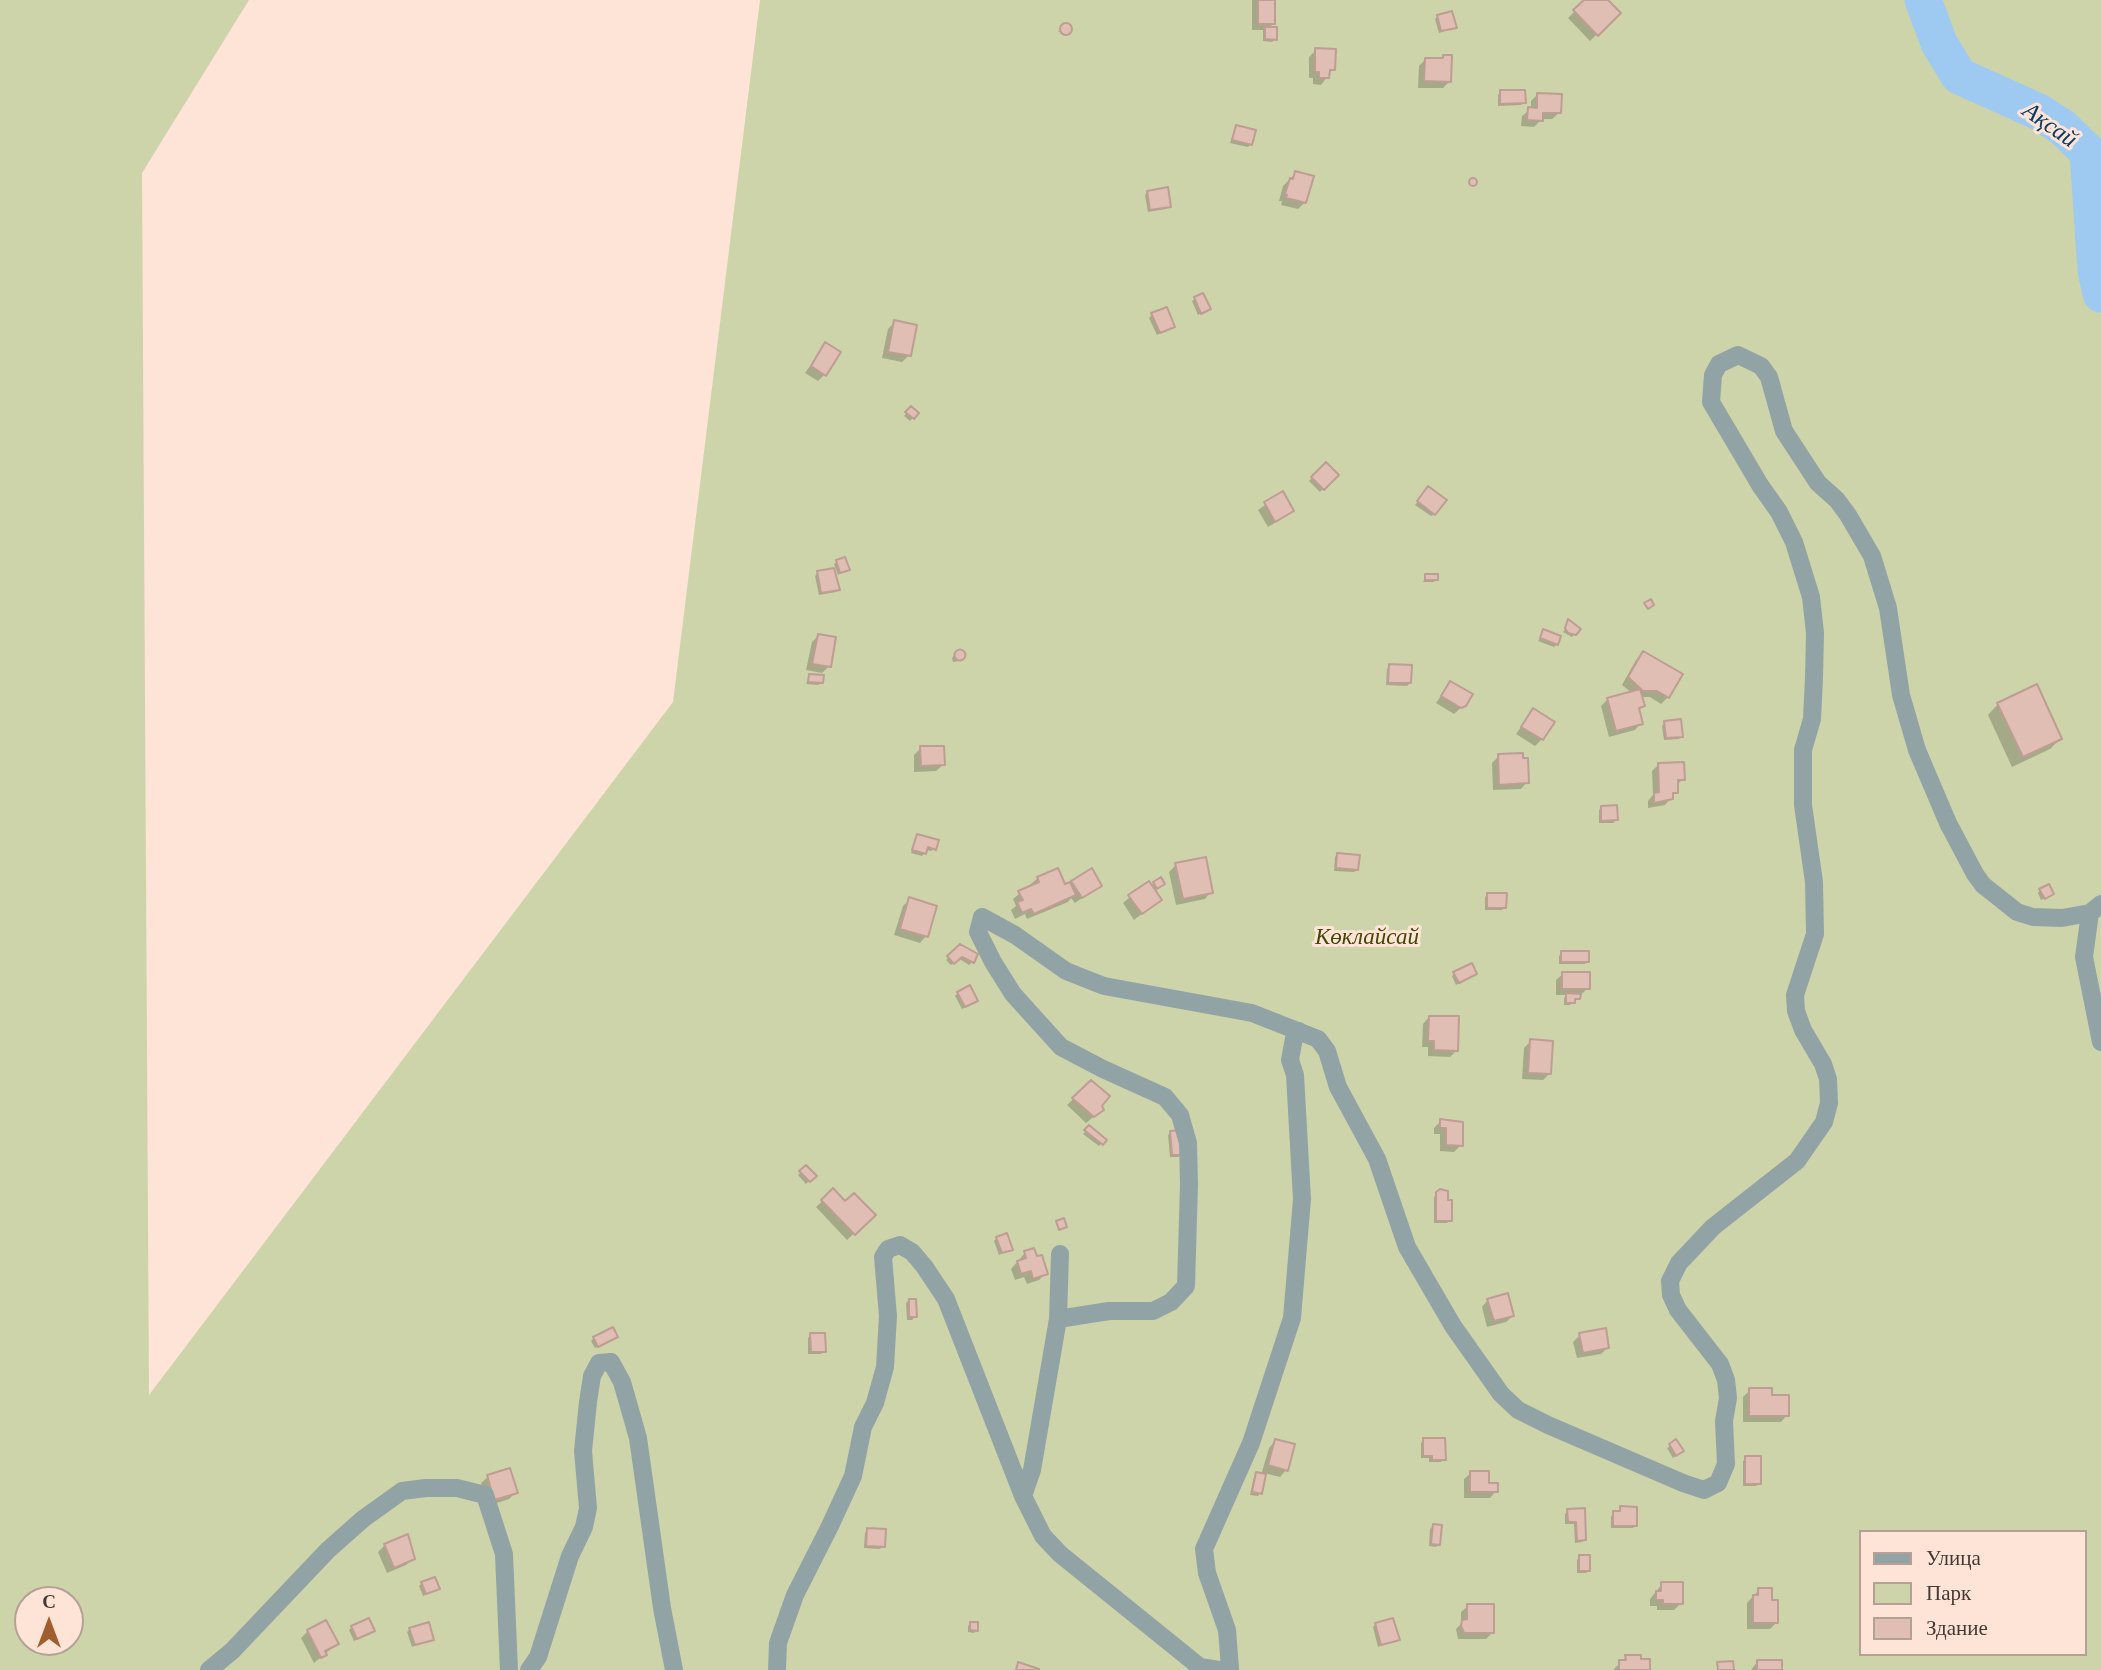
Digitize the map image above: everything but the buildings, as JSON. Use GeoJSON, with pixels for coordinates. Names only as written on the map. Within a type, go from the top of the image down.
{"type":"FeatureCollection","features":[{"type":"Feature","properties":{"kind":"street"},"geometry":{"type":"LineString","coordinates":[[1058,1319],[1109,1311],[1153,1311],[1171,1302],[1185,1286],[1189,1196],[1188,1143],[1180,1115],[1165,1097],[1061,1047],[1013,994],[993,962],[978,932],[982,916],[1015,934],[1066,971],[1104,986],[1252,1013],[1318,1040],[1327,1051],[1338,1087],[1377,1159],[1407,1247],[1453,1326],[1502,1394],[1518,1409],[1548,1425],[1684,1483],[1704,1490],[1718,1483],[1726,1464],[1726,1380],[1720,1364],[1678,1310],[1671,1295],[1670,1281],[1679,1263],[1713,1227],[1797,1161],[1824,1122],[1829,1103],[1828,1079],[1823,1063],[1803,1030],[1796,1011],[1795,995],[1815,934],[1816,905],[1803,805],[1803,750],[1812,719],[1814,678],[1815,633],[1811,597],[1794,542],[1779,512],[1711,402],[1713,375],[1719,364],[1738,355],[1761,366],[1769,377],[1784,431],[1818,483],[1848,514],[1872,556],[1888,608],[1901,695],[1917,750],[1948,823],[1975,874],[1983,885],[2017,912],[2062,918],[2095,909],[2084,957],[2101,1042]]}},
{"type":"Feature","properties":{"kind":"street"},"geometry":{"type":"LineString","coordinates":[[777,1670],[778,1643],[794,1595],[853,1476],[863,1427],[876,1403],[884,1367],[888,1316],[883,1257],[888,1249],[900,1245],[912,1252],[924,1266],[946,1299],[1023,1496],[1043,1536],[1060,1554],[1200,1667],[1219,1670],[1230,1668],[1227,1630],[1207,1573],[1204,1549],[1251,1443],[1292,1318],[1301,1199],[1295,1075],[1290,1059],[1294,1038],[1299,1031]]}},
{"type":"Feature","properties":{"kind":"street"},"geometry":{"type":"LineString","coordinates":[[1023,1496],[1032,1470],[1058,1319],[1060,1254]]}},
{"type":"Feature","properties":{"kind":"street"},"geometry":{"type":"LineString","coordinates":[[529,1670],[538,1657],[570,1556],[584,1527],[589,1508],[583,1451],[592,1376],[599,1363],[611,1362],[622,1382],[638,1438],[662,1608],[674,1670]]}},
{"type":"Feature","properties":{"kind":"street"},"geometry":{"type":"LineString","coordinates":[[209,1670],[232,1651],[328,1550],[363,1519],[402,1491],[426,1488],[457,1488],[485,1495],[504,1554],[509,1670]]}},
{"type":"Feature","properties":{"kind":"green space","name":"Көклайсай"},"geometry":{"type":"Polygon","coordinates":[[[0,0],[249,0],[142,173],[149,1395],[673,702],[760,0],[2101,0],[2101,1670],[0,1670],[0,0]]]}},
{"type":"Feature","properties":{"kind":"waterway","name":"Ақсай"},"geometry":{"type":"LineString","coordinates":[[1923,0],[1939,43],[1959,76],[2039,112],[2062,127],[2088,152],[2096,270],[2101,294]]}}]}
